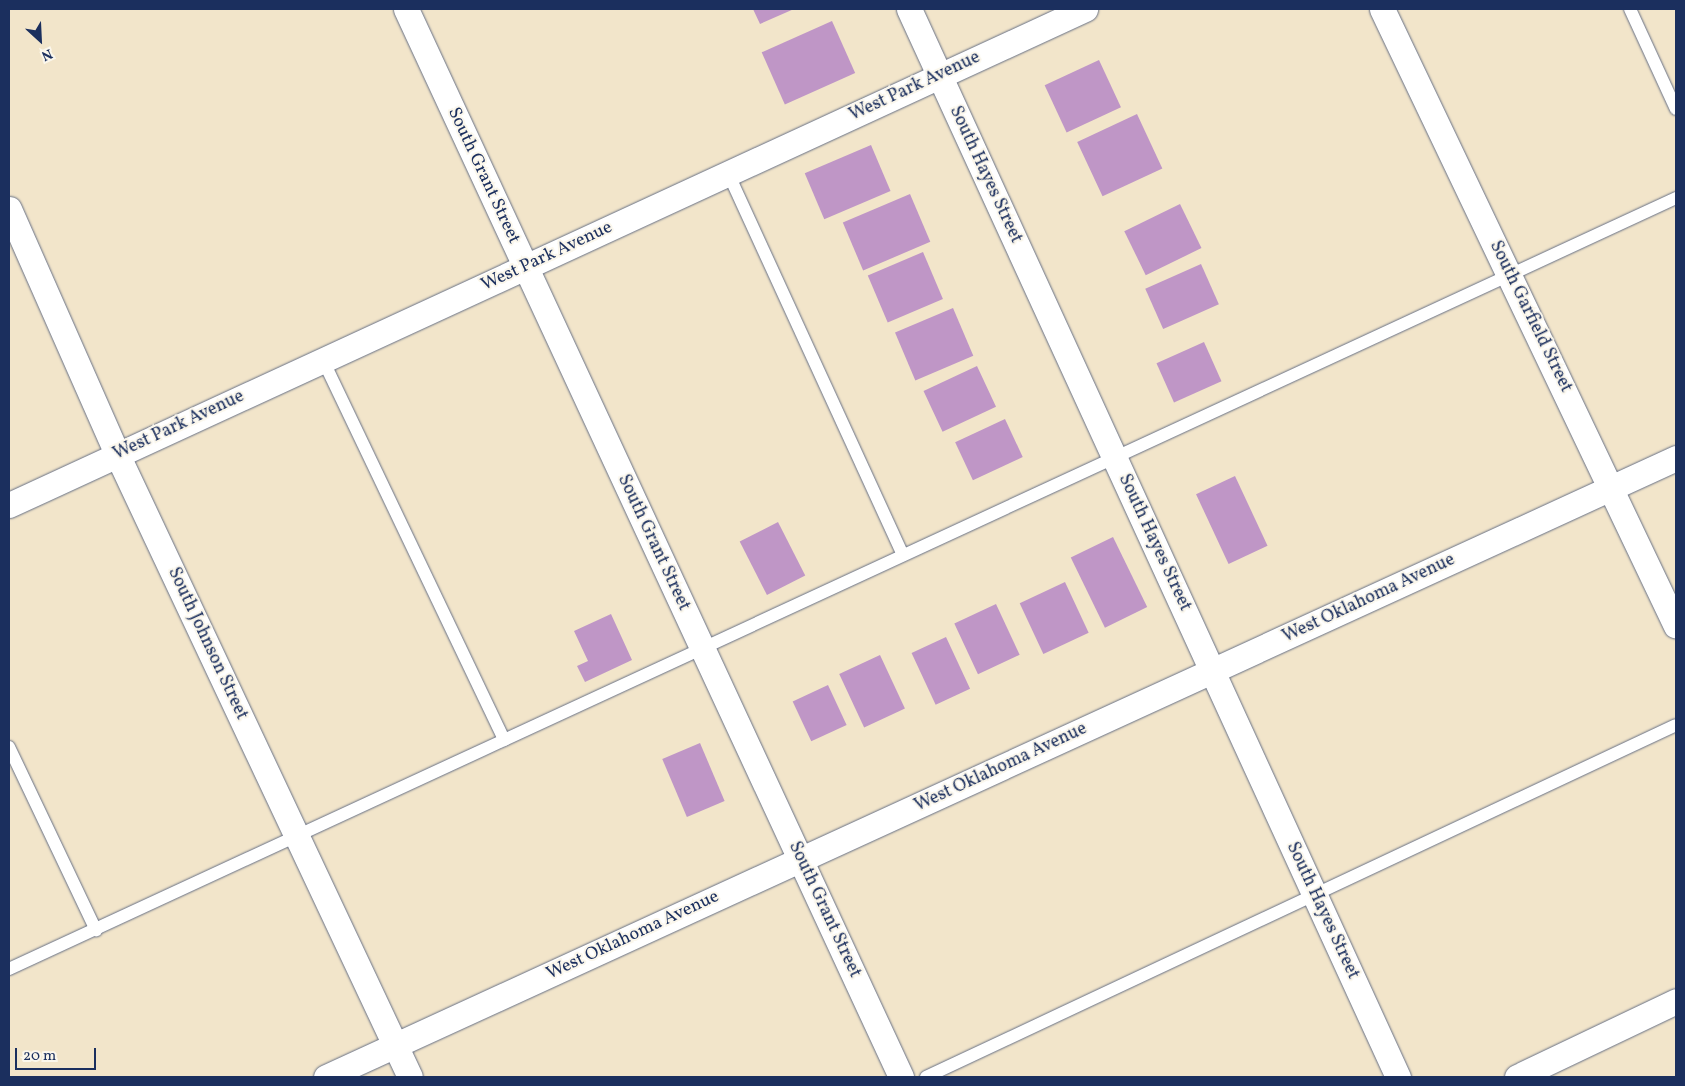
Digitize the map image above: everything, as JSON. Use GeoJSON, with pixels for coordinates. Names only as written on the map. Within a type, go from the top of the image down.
{"type":"FeatureCollection","features":[{"type":"Feature","properties":{"kind":"street","name":"South Grant Street"},"geometry":{"type":"LineString","coordinates":[[406,9],[901,1077]]}},
{"type":"Feature","properties":{"kind":"street","name":"South Hayes Street"},"geometry":{"type":"LineString","coordinates":[[909,9],[1398,1077]]}},
{"type":"Feature","properties":{"kind":"street","name":"West Park Avenue"},"geometry":{"type":"LineString","coordinates":[[9,504],[1085,9]]}},
{"type":"Feature","properties":{"kind":"street","name":"South Garfield Street"},"geometry":{"type":"LineString","coordinates":[[1382,9],[1612,487],[1676,626]]}},
{"type":"Feature","properties":{"kind":"street","name":"South Johnson Street"},"geometry":{"type":"LineString","coordinates":[[9,209],[117,454],[410,1077]]}},
{"type":"Feature","properties":{"kind":"street","name":"West Oklahoma Avenue"},"geometry":{"type":"LineString","coordinates":[[326,1077],[1676,458]]}},
{"type":"Feature","properties":{"kind":"street"},"geometry":{"type":"LineString","coordinates":[[1517,1077],[1676,1001]]}},
{"type":"Feature","properties":{"kind":"lane"},"geometry":{"type":"LineString","coordinates":[[1630,9],[1676,108]]}},
{"type":"Feature","properties":{"kind":"lane"},"geometry":{"type":"LineString","coordinates":[[728,173],[904,555]]}},
{"type":"Feature","properties":{"kind":"lane"},"geometry":{"type":"LineString","coordinates":[[9,969],[1511,276],[1676,198]]}},
{"type":"Feature","properties":{"kind":"lane"},"geometry":{"type":"LineString","coordinates":[[323,360],[504,740]]}},
{"type":"Feature","properties":{"kind":"lane"},"geometry":{"type":"LineString","coordinates":[[926,1077],[1676,725]]}},
{"type":"Feature","properties":{"kind":"lane"},"geometry":{"type":"LineString","coordinates":[[9,747],[96,930]]}},
{"type":"Feature","properties":{"kind":"building"},"geometry":{"type":"Polygon","coordinates":[[[753,9],[794,9],[760,24],[753,9]]]}},
{"type":"Feature","properties":{"kind":"building"},"geometry":{"type":"Polygon","coordinates":[[[832,21],[855,73],[785,104],[762,52],[832,21]]]}},
{"type":"Feature","properties":{"kind":"building"},"geometry":{"type":"Polygon","coordinates":[[[1099,60],[1121,107],[1067,132],[1045,85],[1099,60]]]}},
{"type":"Feature","properties":{"kind":"building"},"geometry":{"type":"Polygon","coordinates":[[[1137,114],[1162,168],[1103,196],[1077,142],[1137,114]]]}},
{"type":"Feature","properties":{"kind":"building"},"geometry":{"type":"Polygon","coordinates":[[[871,145],[891,191],[824,219],[805,173],[871,145]]]}},
{"type":"Feature","properties":{"kind":"building"},"geometry":{"type":"Polygon","coordinates":[[[910,194],[930,242],[863,270],[843,223],[910,194]]]}},
{"type":"Feature","properties":{"kind":"building"},"geometry":{"type":"Polygon","coordinates":[[[1180,204],[1201,248],[1146,275],[1124,231],[1180,204]]]}},
{"type":"Feature","properties":{"kind":"building"},"geometry":{"type":"Polygon","coordinates":[[[923,252],[943,299],[888,322],[868,275],[923,252]]]}},
{"type":"Feature","properties":{"kind":"building"},"geometry":{"type":"Polygon","coordinates":[[[1201,264],[1219,304],[1163,329],[1145,289],[1201,264]]]}},
{"type":"Feature","properties":{"kind":"building"},"geometry":{"type":"Polygon","coordinates":[[[953,308],[973,356],[915,380],[895,333],[953,308]]]}},
{"type":"Feature","properties":{"kind":"building"},"geometry":{"type":"Polygon","coordinates":[[[1204,342],[1221,381],[1174,402],[1156,363],[1204,342]]]}},
{"type":"Feature","properties":{"kind":"building"},"geometry":{"type":"Polygon","coordinates":[[[977,366],[996,407],[943,432],[924,391],[977,366]]]}},
{"type":"Feature","properties":{"kind":"building"},"geometry":{"type":"Polygon","coordinates":[[[1005,419],[1023,457],[973,480],[955,442],[1005,419]]]}},
{"type":"Feature","properties":{"kind":"building"},"geometry":{"type":"Polygon","coordinates":[[[1235,476],[1268,546],[1229,564],[1196,494],[1235,476]]]}},
{"type":"Feature","properties":{"kind":"building"},"geometry":{"type":"Polygon","coordinates":[[[778,522],[805,575],[767,595],[740,542],[778,522]]]}},
{"type":"Feature","properties":{"kind":"building"},"geometry":{"type":"Polygon","coordinates":[[[1113,537],[1147,607],[1105,628],[1071,558],[1113,537]]]}},
{"type":"Feature","properties":{"kind":"building"},"geometry":{"type":"Polygon","coordinates":[[[1065,582],[1089,633],[1043,654],[1020,603],[1065,582]]]}},
{"type":"Feature","properties":{"kind":"building"},"geometry":{"type":"Polygon","coordinates":[[[996,604],[1020,655],[978,674],[954,623],[996,604]]]}},
{"type":"Feature","properties":{"kind":"building"},"geometry":{"type":"Polygon","coordinates":[[[611,614],[632,660],[585,682],[577,666],[588,661],[574,631],[611,614]]]}},
{"type":"Feature","properties":{"kind":"building"},"geometry":{"type":"Polygon","coordinates":[[[946,637],[970,689],[936,705],[912,653],[946,637]]]}},
{"type":"Feature","properties":{"kind":"building"},"geometry":{"type":"Polygon","coordinates":[[[880,655],[905,708],[864,727],[839,674],[880,655]]]}},
{"type":"Feature","properties":{"kind":"building"},"geometry":{"type":"Polygon","coordinates":[[[828,685],[847,725],[811,741],[793,701],[828,685]]]}},
{"type":"Feature","properties":{"kind":"building"},"geometry":{"type":"Polygon","coordinates":[[[700,743],[725,801],[687,817],[662,759],[700,743]]]}}]}
